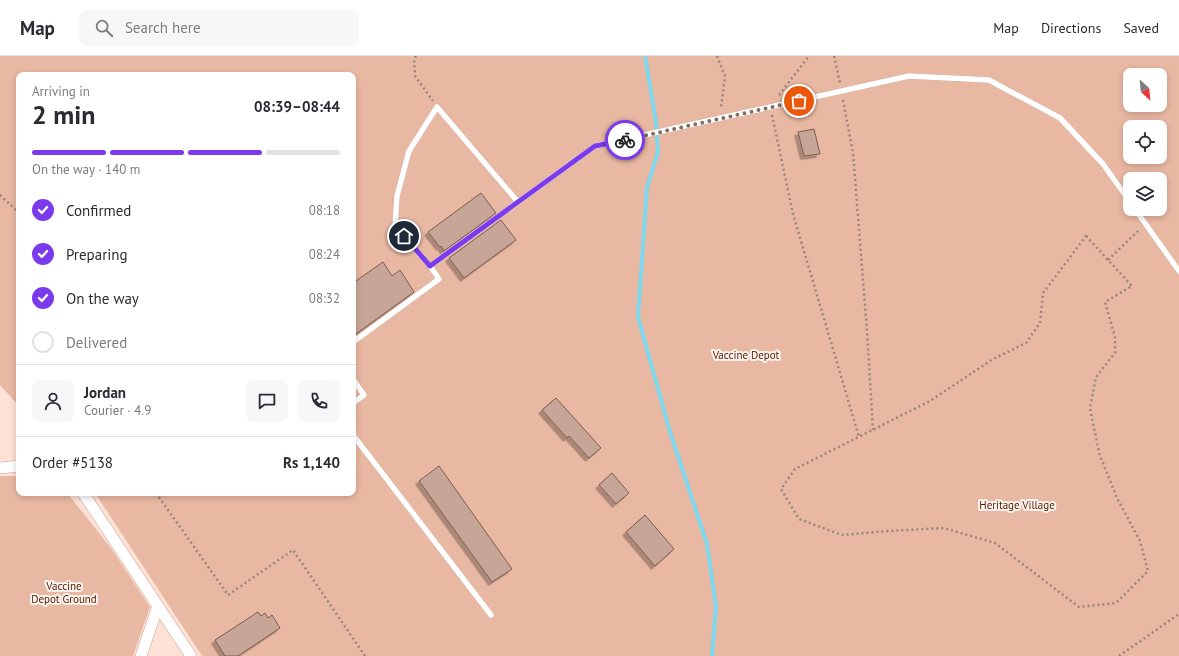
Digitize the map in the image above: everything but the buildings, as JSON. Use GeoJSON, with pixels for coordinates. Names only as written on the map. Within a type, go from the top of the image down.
{"type":"FeatureCollection","features":[{"type":"Feature","properties":{"kind":"street"},"geometry":{"type":"LineString","coordinates":[[0,468],[16,466]]}},
{"type":"Feature","properties":{"kind":"street"},"geometry":{"type":"LineString","coordinates":[[85,496],[191,656]]}},
{"type":"Feature","properties":{"kind":"street"},"geometry":{"type":"LineString","coordinates":[[141,656],[158,606]]}},
{"type":"Feature","properties":{"kind":"lane"},"geometry":{"type":"LineString","coordinates":[[430,266],[595,146],[909,76],[989,80],[1060,118],[1103,164],[1123,192]]}},
{"type":"Feature","properties":{"kind":"lane"},"geometry":{"type":"LineString","coordinates":[[356,340],[439,279],[430,266],[395,226],[397,196],[409,151],[437,107],[518,202]]}},
{"type":"Feature","properties":{"kind":"lane"},"geometry":{"type":"LineString","coordinates":[[1140,216],[1179,271]]}},
{"type":"Feature","properties":{"kind":"lane"},"geometry":{"type":"LineString","coordinates":[[356,383],[364,395],[356,401]]}},
{"type":"Feature","properties":{"kind":"lane"},"geometry":{"type":"LineString","coordinates":[[356,439],[491,615]]}},
{"type":"Feature","properties":{"kind":"path"},"geometry":{"type":"LineString","coordinates":[[416,56],[414,59],[415,76],[437,107]]}},
{"type":"Feature","properties":{"kind":"path"},"geometry":{"type":"LineString","coordinates":[[717,56],[725,76],[720,119]]}},
{"type":"Feature","properties":{"kind":"path"},"geometry":{"type":"LineString","coordinates":[[809,56],[770,107],[793,214],[859,437]]}},
{"type":"Feature","properties":{"kind":"path"},"geometry":{"type":"LineString","coordinates":[[834,56],[853,153],[873,430]]}},
{"type":"Feature","properties":{"kind":"path"},"geometry":{"type":"LineString","coordinates":[[0,195],[16,209]]}},
{"type":"Feature","properties":{"kind":"path"},"geometry":{"type":"LineString","coordinates":[[1108,260],[1146,224]]}},
{"type":"Feature","properties":{"kind":"path"},"geometry":{"type":"LineString","coordinates":[[1086,236],[1132,286],[1105,302],[1116,338],[1115,353],[1096,377],[1090,408],[1099,453],[1117,498],[1140,541],[1148,571],[1116,603],[1079,607],[995,543],[944,528],[842,535],[799,519],[781,489],[795,469],[873,430],[930,401],[993,359],[1026,343],[1040,323],[1043,293],[1086,236]]}},
{"type":"Feature","properties":{"kind":"path"},"geometry":{"type":"LineString","coordinates":[[158,496],[228,595],[293,550],[365,656]]}},
{"type":"Feature","properties":{"kind":"path"},"geometry":{"type":"LineString","coordinates":[[1119,656],[1179,614]]}},
{"type":"Feature","properties":{"kind":"green space","name":"Vaccine Depot"},"geometry":{"type":"Polygon","coordinates":[[[0,56],[1179,56],[1179,656],[202,656],[97,496],[356,496],[356,72],[16,72],[16,403],[0,385],[0,56]]]}},
{"type":"Feature","properties":{"kind":"green space","name":"Vaccine Depot Ground"},"geometry":{"type":"Polygon","coordinates":[[[0,476],[16,476],[16,496],[70,496],[111,548],[150,607],[133,656],[0,656],[0,476]]]}},
{"type":"Feature","properties":{"kind":"waterway"},"geometry":{"type":"LineString","coordinates":[[645,56],[656,122],[658,152],[647,187],[638,317],[670,432],[707,544],[716,607],[712,656]]}},
{"type":"Feature","properties":{"kind":"way so far"},"geometry":{"type":"LineString","coordinates":[[625,140],[799,101]]}},
{"type":"Feature","properties":{"kind":"route"},"geometry":{"type":"LineString","coordinates":[[404,236],[430,266],[595,146],[625,140]]}},
{"type":"Feature","properties":{"kind":"park label","name":"Heritage Village"},"geometry":{"type":"Point","coordinates":[1017,505]}}]}
